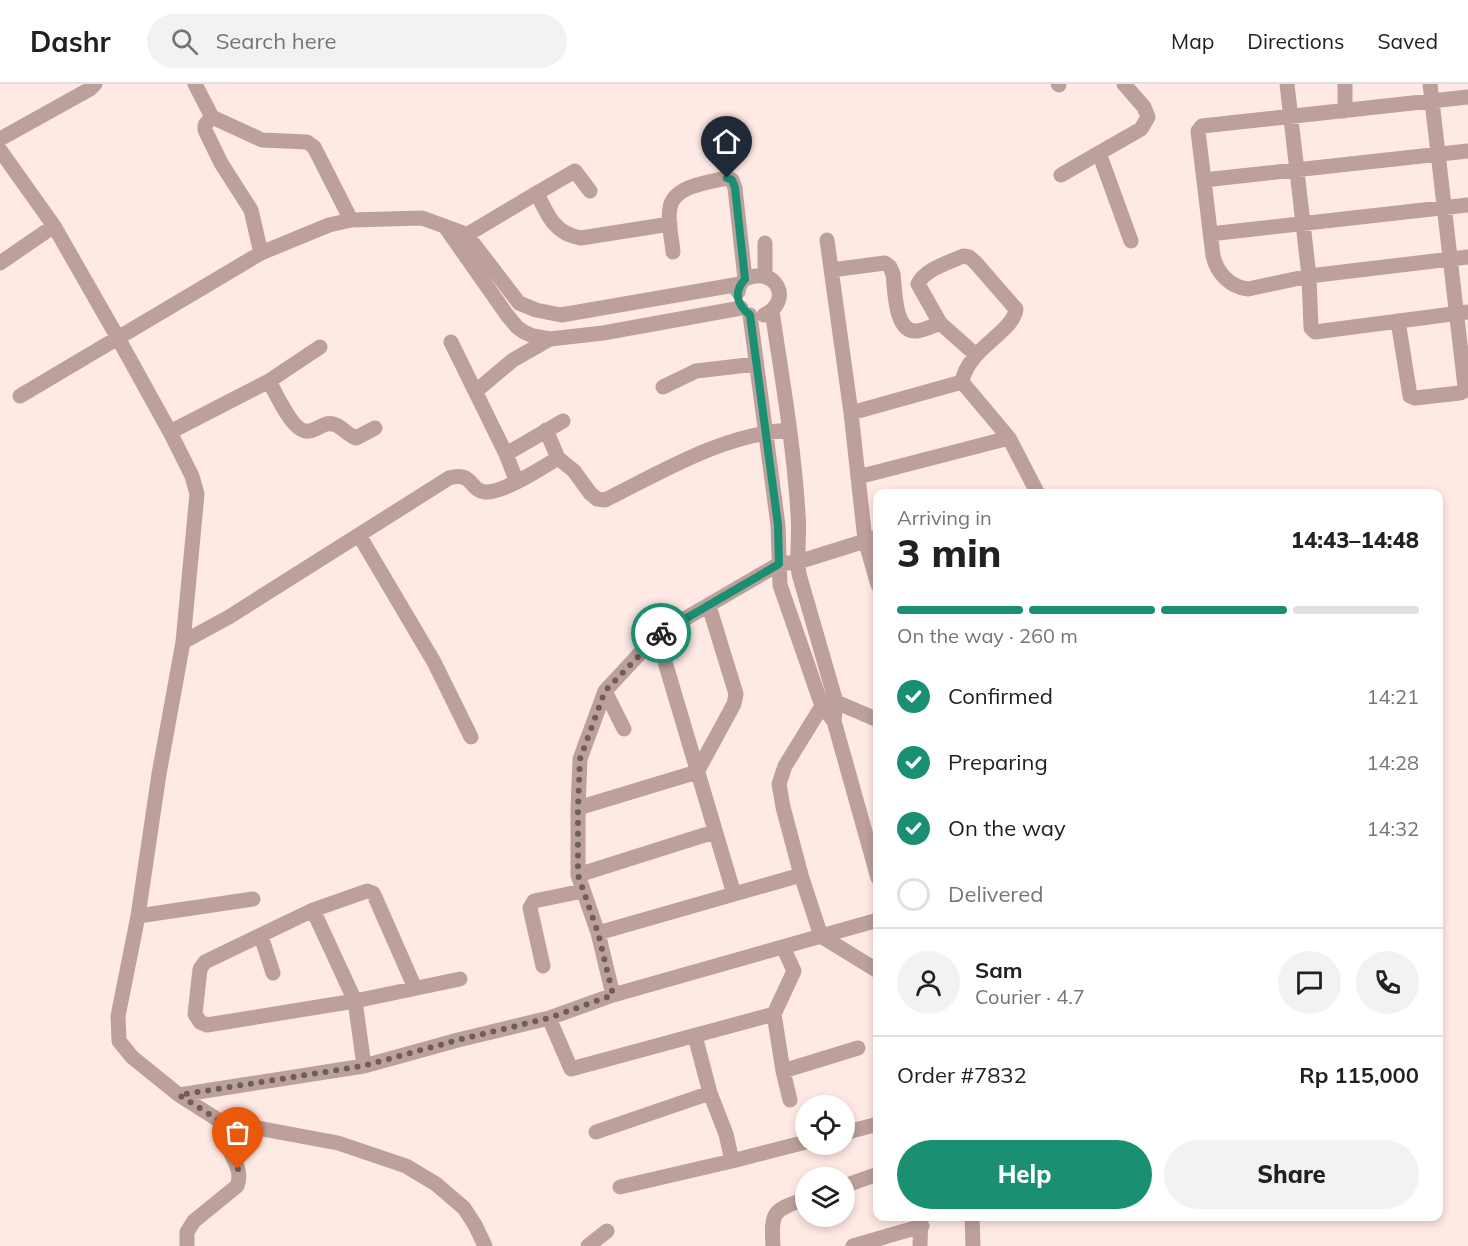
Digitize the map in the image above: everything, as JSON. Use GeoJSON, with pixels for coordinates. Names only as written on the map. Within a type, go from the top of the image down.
{"type":"FeatureCollection","features":[{"type":"Feature","properties":{"kind":"street"},"geometry":{"type":"LineString","coordinates":[[0,139],[90,89],[95,84]]}},
{"type":"Feature","properties":{"kind":"street"},"geometry":{"type":"LineString","coordinates":[[195,84],[212,117],[262,140],[307,142],[314,147],[351,220]]}},
{"type":"Feature","properties":{"kind":"street"},"geometry":{"type":"LineString","coordinates":[[1061,175],[1141,129],[1148,117],[1144,107],[1124,84]]}},
{"type":"Feature","properties":{"kind":"street"},"geometry":{"type":"LineString","coordinates":[[1287,84],[1309,276],[1311,328],[1315,332],[1462,313]]}},
{"type":"Feature","properties":{"kind":"street"},"geometry":{"type":"LineString","coordinates":[[1345,84],[1346,111]]}},
{"type":"Feature","properties":{"kind":"street"},"geometry":{"type":"LineString","coordinates":[[1398,321],[1410,396],[1464,391],[1462,313],[1450,260],[1430,84]]}},
{"type":"Feature","properties":{"kind":"street"},"geometry":{"type":"LineString","coordinates":[[1468,97],[1199,128],[1215,264],[1230,283],[1238,288],[1248,289],[1309,276],[1468,258]]}},
{"type":"Feature","properties":{"kind":"street"},"geometry":{"type":"LineString","coordinates":[[212,117],[205,125],[205,130],[221,163],[251,210],[261,253]]}},
{"type":"Feature","properties":{"kind":"street"},"geometry":{"type":"LineString","coordinates":[[0,150],[54,226],[170,432],[192,476],[197,494],[183,642],[159,774],[138,916],[118,1016],[119,1041],[132,1057],[179,1095],[220,1121],[338,1143],[406,1166],[436,1184],[464,1208],[476,1225],[485,1246]]}},
{"type":"Feature","properties":{"kind":"street"},"geometry":{"type":"LineString","coordinates":[[1204,180],[1468,151]]}},
{"type":"Feature","properties":{"kind":"street"},"geometry":{"type":"LineString","coordinates":[[1099,153],[1131,241]]}},
{"type":"Feature","properties":{"kind":"street"},"geometry":{"type":"LineString","coordinates":[[461,238],[575,171],[590,191]]}},
{"type":"Feature","properties":{"kind":"street"},"geometry":{"type":"LineString","coordinates":[[674,252],[670,206],[675,197],[684,190],[727,178],[732,180],[735,188],[742,282],[737,296],[745,311],[756,364],[778,525],[780,585],[829,704],[873,719]]}},
{"type":"Feature","properties":{"kind":"street"},"geometry":{"type":"LineString","coordinates":[[537,193],[555,224],[561,232],[569,236],[580,238],[670,224]]}},
{"type":"Feature","properties":{"kind":"street"},"geometry":{"type":"LineString","coordinates":[[1210,234],[1468,205]]}},
{"type":"Feature","properties":{"kind":"street"},"geometry":{"type":"LineString","coordinates":[[20,396],[261,253],[329,225],[351,220],[422,218],[446,228],[461,238],[519,303],[536,310],[561,315],[599,310],[742,282],[755,274],[765,275],[774,282],[779,291],[778,302],[772,311],[762,316],[745,311],[603,333],[550,339],[533,336],[517,327],[461,238]]}},
{"type":"Feature","properties":{"kind":"street"},"geometry":{"type":"LineString","coordinates":[[0,263],[54,226]]}},
{"type":"Feature","properties":{"kind":"street"},"geometry":{"type":"LineString","coordinates":[[613,995],[598,933],[578,875],[580,759],[605,691],[657,635],[779,564],[798,562],[871,539],[858,477],[827,240]]}},
{"type":"Feature","properties":{"kind":"street"},"geometry":{"type":"LineString","coordinates":[[765,243],[765,275]]}},
{"type":"Feature","properties":{"kind":"street"},"geometry":{"type":"LineString","coordinates":[[962,382],[964,371],[976,355],[1012,319],[1016,309],[969,257],[963,256],[928,272],[921,277],[918,284],[940,323],[976,355]]}},
{"type":"Feature","properties":{"kind":"street"},"geometry":{"type":"LineString","coordinates":[[831,270],[885,263],[893,274],[900,321],[906,329],[916,331],[940,323]]}},
{"type":"Feature","properties":{"kind":"street"},"geometry":{"type":"LineString","coordinates":[[599,310],[603,333]]}},
{"type":"Feature","properties":{"kind":"street"},"geometry":{"type":"LineString","coordinates":[[772,311],[789,430],[798,515],[799,574],[829,704],[873,860]]}},
{"type":"Feature","properties":{"kind":"street"},"geometry":{"type":"LineString","coordinates":[[476,391],[513,360],[550,339]]}},
{"type":"Feature","properties":{"kind":"street"},"geometry":{"type":"LineString","coordinates":[[451,342],[506,454],[517,482]]}},
{"type":"Feature","properties":{"kind":"street"},"geometry":{"type":"LineString","coordinates":[[170,432],[269,381],[320,347]]}},
{"type":"Feature","properties":{"kind":"street"},"geometry":{"type":"LineString","coordinates":[[663,387],[696,372],[756,364]]}},
{"type":"Feature","properties":{"kind":"street"},"geometry":{"type":"LineString","coordinates":[[269,381],[293,424],[300,430],[308,431],[326,424],[334,424],[356,438],[375,428]]}},
{"type":"Feature","properties":{"kind":"street"},"geometry":{"type":"LineString","coordinates":[[851,413],[962,382]]}},
{"type":"Feature","properties":{"kind":"street"},"geometry":{"type":"LineString","coordinates":[[962,382],[1010,438],[1035,489]]}},
{"type":"Feature","properties":{"kind":"street"},"geometry":{"type":"LineString","coordinates":[[506,454],[563,421]]}},
{"type":"Feature","properties":{"kind":"street"},"geometry":{"type":"LineString","coordinates":[[546,430],[558,458],[574,471],[590,493],[597,499],[605,500],[705,449],[766,432],[789,430]]}},
{"type":"Feature","properties":{"kind":"street"},"geometry":{"type":"LineString","coordinates":[[858,477],[1010,438]]}},
{"type":"Feature","properties":{"kind":"street"},"geometry":{"type":"LineString","coordinates":[[183,642],[359,536],[449,478],[460,475],[469,479],[476,488],[484,492],[517,482],[558,458]]}},
{"type":"Feature","properties":{"kind":"street"},"geometry":{"type":"LineString","coordinates":[[359,536],[434,662],[471,736]]}},
{"type":"Feature","properties":{"kind":"street"},"geometry":{"type":"LineString","coordinates":[[578,808],[697,772],[735,704],[736,694],[709,606]]}},
{"type":"Feature","properties":{"kind":"street"},"geometry":{"type":"LineString","coordinates":[[657,635],[734,894]]}},
{"type":"Feature","properties":{"kind":"street"},"geometry":{"type":"LineString","coordinates":[[605,691],[624,729]]}},
{"type":"Feature","properties":{"kind":"street"},"geometry":{"type":"LineString","coordinates":[[829,704],[785,766],[779,784],[801,875],[821,936],[873,969]]}},
{"type":"Feature","properties":{"kind":"street"},"geometry":{"type":"LineString","coordinates":[[578,875],[714,832]]}},
{"type":"Feature","properties":{"kind":"street"},"geometry":{"type":"LineString","coordinates":[[598,933],[801,875]]}},
{"type":"Feature","properties":{"kind":"street"},"geometry":{"type":"LineString","coordinates":[[416,988],[373,893],[367,891],[313,910],[202,965],[195,1014],[200,1022],[207,1025],[355,1001],[460,979]]}},
{"type":"Feature","properties":{"kind":"street"},"geometry":{"type":"LineString","coordinates":[[543,966],[530,908],[532,904],[534,901],[583,891]]}},
{"type":"Feature","properties":{"kind":"street"},"geometry":{"type":"LineString","coordinates":[[138,916],[253,898]]}},
{"type":"Feature","properties":{"kind":"street"},"geometry":{"type":"LineString","coordinates":[[313,910],[355,1001],[363,1066]]}},
{"type":"Feature","properties":{"kind":"street"},"geometry":{"type":"LineString","coordinates":[[179,1095],[363,1066],[549,1018],[613,995],[873,921]]}},
{"type":"Feature","properties":{"kind":"street"},"geometry":{"type":"LineString","coordinates":[[261,936],[273,973]]}},
{"type":"Feature","properties":{"kind":"street"},"geometry":{"type":"LineString","coordinates":[[783,946],[794,971],[774,1014],[790,1100]]}},
{"type":"Feature","properties":{"kind":"street"},"geometry":{"type":"LineString","coordinates":[[549,1018],[571,1069],[774,1014]]}},
{"type":"Feature","properties":{"kind":"street"},"geometry":{"type":"LineString","coordinates":[[695,1036],[710,1093],[726,1134],[732,1161]]}},
{"type":"Feature","properties":{"kind":"street"},"geometry":{"type":"LineString","coordinates":[[783,1071],[858,1048]]}},
{"type":"Feature","properties":{"kind":"street"},"geometry":{"type":"LineString","coordinates":[[596,1132],[710,1093]]}},
{"type":"Feature","properties":{"kind":"street"},"geometry":{"type":"LineString","coordinates":[[187,1246],[187,1232],[194,1221],[237,1186],[240,1181],[238,1169],[225,1142],[220,1121]]}},
{"type":"Feature","properties":{"kind":"street"},"geometry":{"type":"LineString","coordinates":[[855,1130],[873,1125]]}},
{"type":"Feature","properties":{"kind":"street"},"geometry":{"type":"LineString","coordinates":[[620,1187],[795,1145]]}},
{"type":"Feature","properties":{"kind":"street"},"geometry":{"type":"LineString","coordinates":[[855,1181],[873,1176]]}},
{"type":"Feature","properties":{"kind":"street"},"geometry":{"type":"LineString","coordinates":[[773,1246],[774,1215],[784,1206],[795,1202]]}},
{"type":"Feature","properties":{"kind":"street"},"geometry":{"type":"LineString","coordinates":[[854,1246],[921,1221],[920,1246]]}},
{"type":"Feature","properties":{"kind":"street"},"geometry":{"type":"LineString","coordinates":[[972,1221],[973,1246]]}},
{"type":"Feature","properties":{"kind":"street"},"geometry":{"type":"LineString","coordinates":[[588,1246],[607,1231]]}},
{"type":"Feature","properties":{"kind":"way so far"},"geometry":{"type":"LineString","coordinates":[[238,1169],[225,1142],[220,1121],[179,1095],[363,1066],[549,1018],[613,995],[598,933],[578,875],[580,759],[605,691],[661,633]]}},
{"type":"Feature","properties":{"kind":"route"},"geometry":{"type":"LineString","coordinates":[[661,633],[779,564],[778,525],[750,315],[741,308],[737,296],[740,284],[745,279],[735,188],[732,180],[727,178]]}}]}
